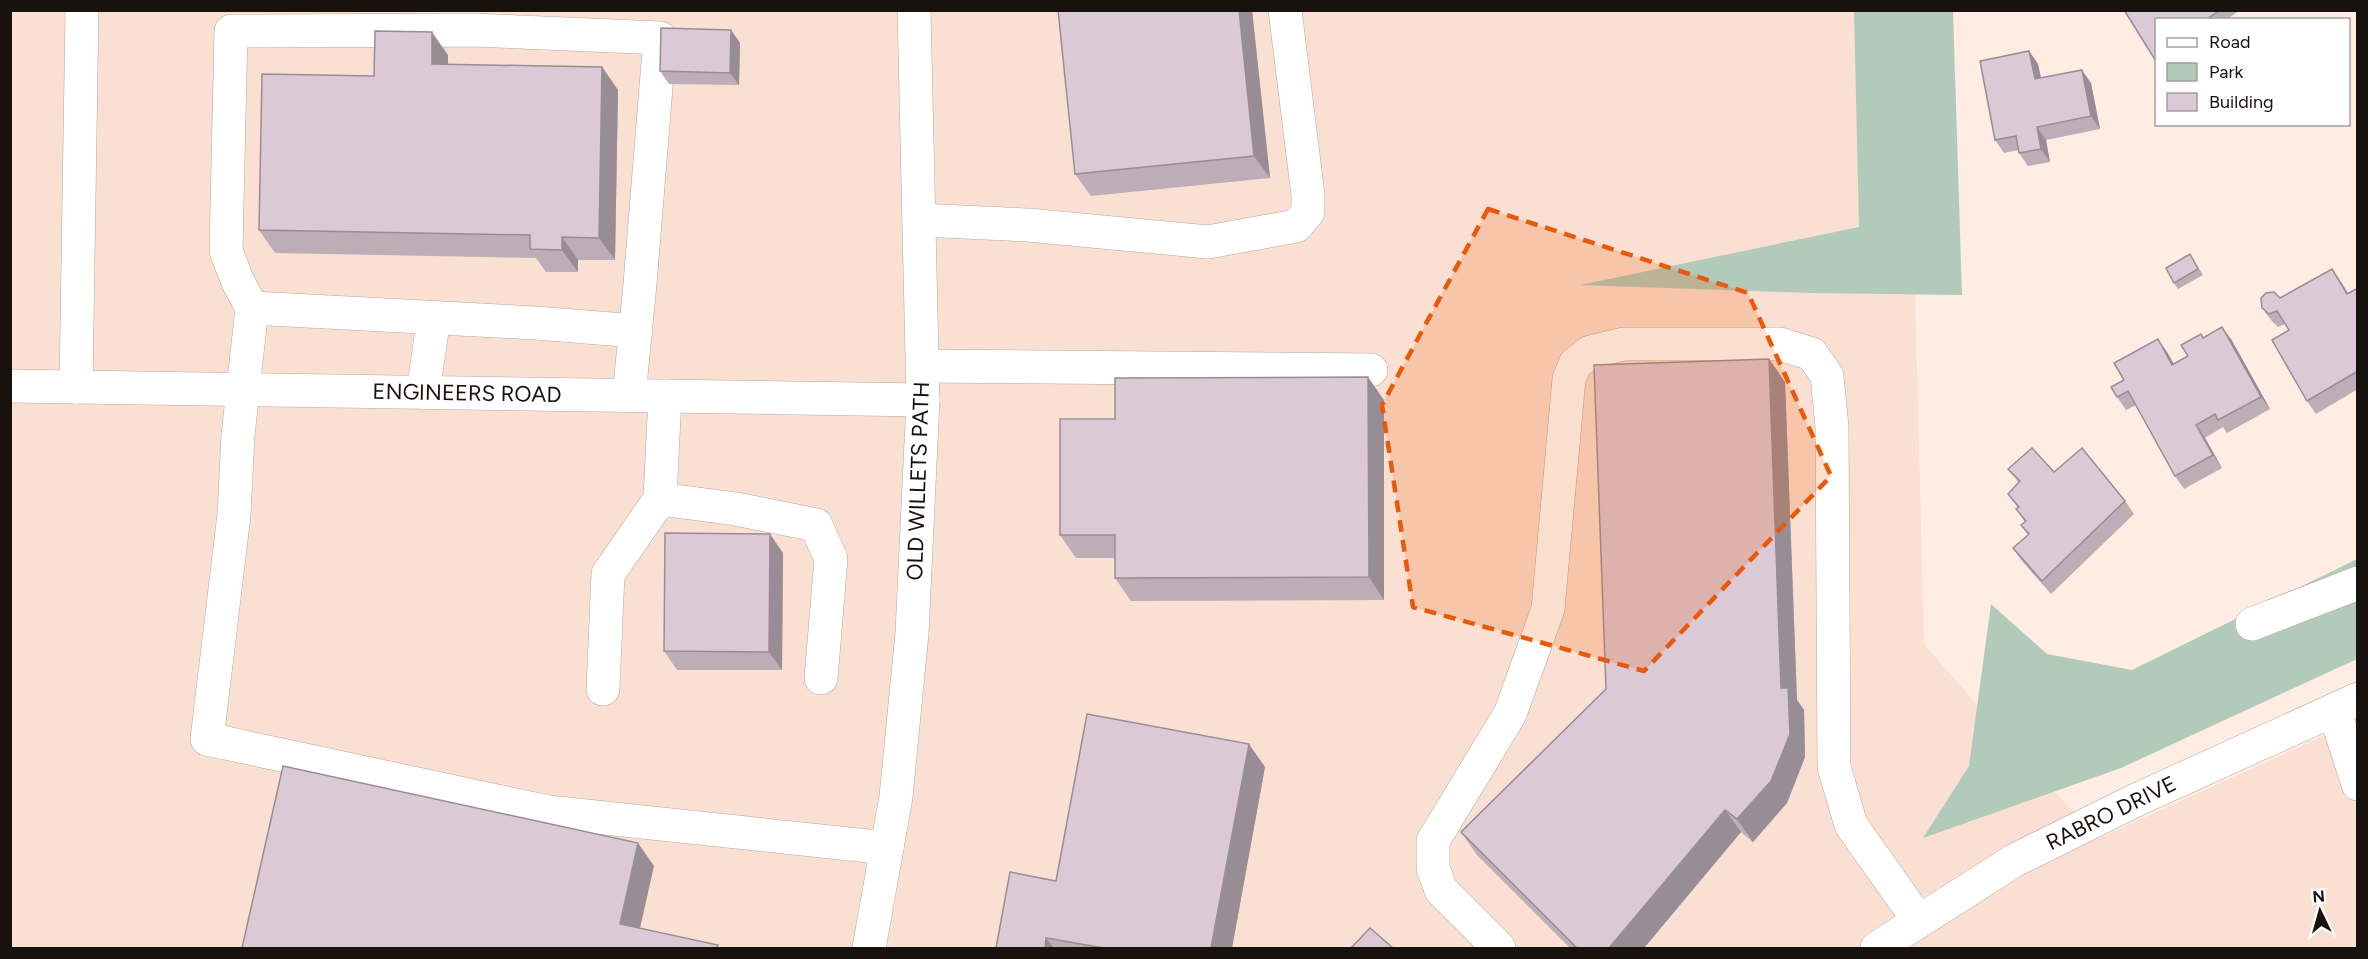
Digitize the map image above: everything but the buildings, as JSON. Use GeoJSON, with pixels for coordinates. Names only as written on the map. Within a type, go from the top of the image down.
{"type":"FeatureCollection","features":[{"type":"Feature","properties":{"kind":"main road"},"geometry":{"type":"LineString","coordinates":[[76,387],[82,10]]}},
{"type":"Feature","properties":{"kind":"main road","name":"OLD WILLETS PATH"},"geometry":{"type":"LineString","coordinates":[[869,948],[896,797],[912,633],[923,400],[914,10]]}},
{"type":"Feature","properties":{"kind":"main road"},"geometry":{"type":"LineString","coordinates":[[919,220],[1028,225],[1208,242],[1296,226],[1308,212],[1308,195],[1286,10]]}},
{"type":"Feature","properties":{"kind":"main road"},"geometry":{"type":"LineString","coordinates":[[629,396],[660,38],[473,30],[231,31],[226,251],[238,282],[252,308],[238,435],[234,515],[207,739],[548,812],[887,848]]}},
{"type":"Feature","properties":{"kind":"main road"},"geometry":{"type":"LineString","coordinates":[[252,308],[434,317],[636,331]]}},
{"type":"Feature","properties":{"kind":"main road"},"geometry":{"type":"LineString","coordinates":[[423,392],[434,317]]}},
{"type":"Feature","properties":{"kind":"main road"},"geometry":{"type":"LineString","coordinates":[[1499,948],[1441,890],[1433,868],[1432,841],[1510,714],[1548,609],[1569,379],[1575,364],[1590,352],[1624,344],[1780,344],[1812,354],[1827,376],[1832,427],[1834,767],[1851,825],[1919,921]]}},
{"type":"Feature","properties":{"kind":"main road"},"geometry":{"type":"LineString","coordinates":[[922,366],[1371,370]]}},
{"type":"Feature","properties":{"kind":"main road","name":"ENGINEERS ROAD"},"geometry":{"type":"LineString","coordinates":[[10,386],[923,400]]}},
{"type":"Feature","properties":{"kind":"main road"},"geometry":{"type":"LineString","coordinates":[[603,688],[608,574],[660,499],[665,396]]}},
{"type":"Feature","properties":{"kind":"main road"},"geometry":{"type":"LineString","coordinates":[[660,499],[736,509],[816,525],[831,559],[820,678]]}},
{"type":"Feature","properties":{"kind":"main road"},"geometry":{"type":"LineString","coordinates":[[2252,624],[2358,583]]}},
{"type":"Feature","properties":{"kind":"main road"},"geometry":{"type":"LineString","coordinates":[[2346,705],[2358,784]]}},
{"type":"Feature","properties":{"kind":"main road","name":"RABRO DRIVE"},"geometry":{"type":"LineString","coordinates":[[1885,946],[1919,921],[2015,860],[2136,800],[2346,705]]}},
{"type":"Feature","properties":{"kind":"highlighted area"},"geometry":{"type":"Polygon","coordinates":[[[1488,209],[1748,293],[1831,476],[1644,671],[1413,607],[1382,405],[1488,209]]]}},
{"type":"Feature","properties":{"kind":"shaded area"},"geometry":{"type":"Polygon","coordinates":[[[10,11],[1908,11],[1924,644],[2042,779],[2099,838],[2357,721],[2357,948],[11,948],[10,11]]]}},
{"type":"Feature","properties":{"kind":"green space"},"geometry":{"type":"Polygon","coordinates":[[[1854,11],[1953,11],[1962,295],[1812,293],[1580,285],[1859,227],[1854,11]]]}},
{"type":"Feature","properties":{"kind":"green space"},"geometry":{"type":"Polygon","coordinates":[[[2357,559],[2357,659],[2121,768],[1923,838],[1969,766],[1991,604],[2047,654],[2132,670],[2357,559]]]}}]}
